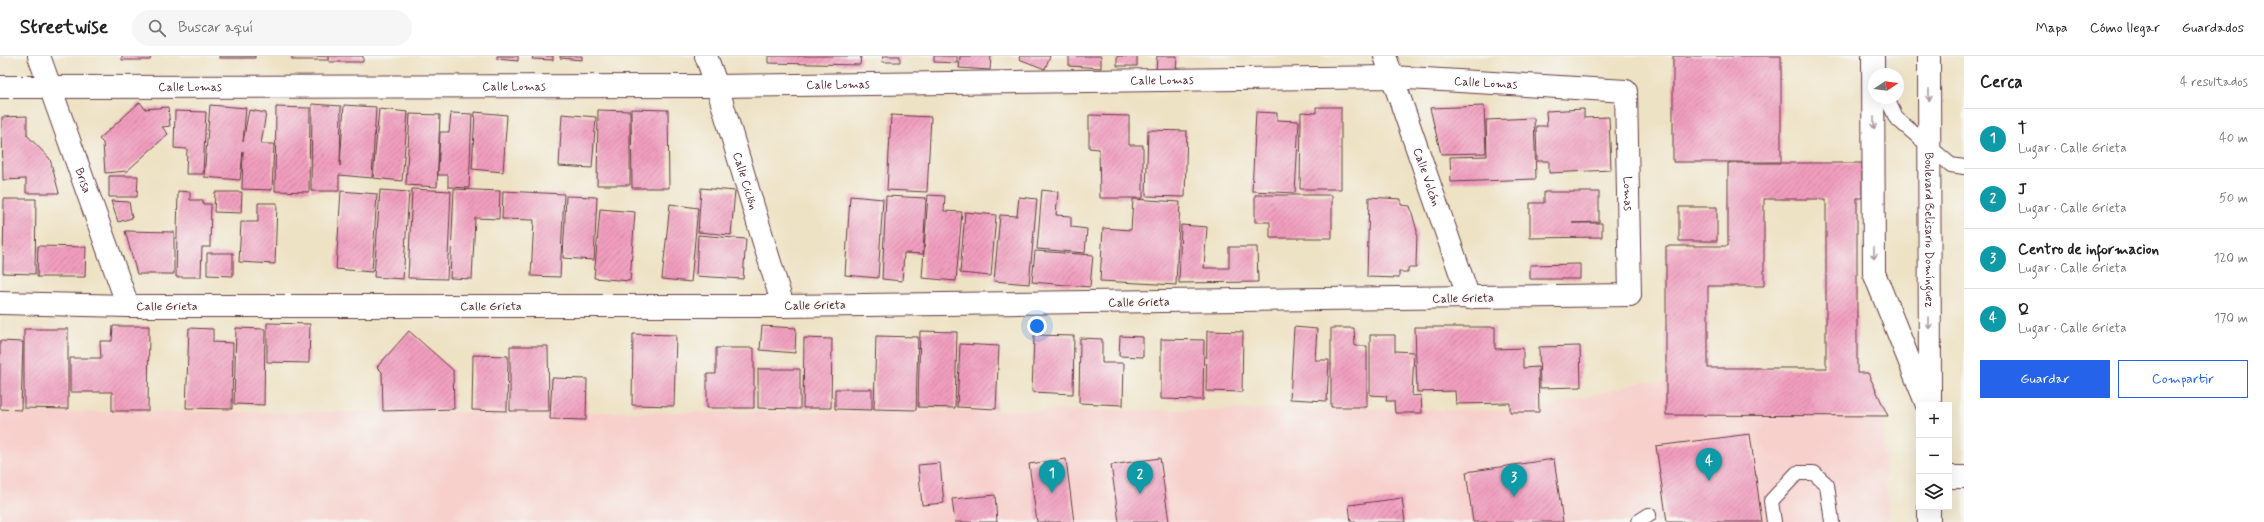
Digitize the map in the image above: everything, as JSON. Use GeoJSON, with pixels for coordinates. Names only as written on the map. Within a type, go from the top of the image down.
{"type":"FeatureCollection","features":[{"type":"Feature","properties":{"kind":"street","name":"Brisa"},"geometry":{"type":"LineString","coordinates":[[39,56],[128,306]]}},
{"type":"Feature","properties":{"kind":"street","name":"Calle Ciclón"},"geometry":{"type":"LineString","coordinates":[[706,56],[717,86],[784,306]]}},
{"type":"Feature","properties":{"kind":"street","name":"Calle Volcán"},"geometry":{"type":"LineString","coordinates":[[1385,56],[1391,77],[1469,298]]}},
{"type":"Feature","properties":{"kind":"street","name":"Boulevard Belisario Domínguez"},"geometry":{"type":"LineString","coordinates":[[1928,402],[1929,56]]}},
{"type":"Feature","properties":{"kind":"street"},"geometry":{"type":"LineString","coordinates":[[1875,66],[1874,273],[1927,402]]}},
{"type":"Feature","properties":{"kind":"street","name":"Calle Lomas"},"geometry":{"type":"LineString","coordinates":[[0,88],[717,86],[1391,77],[1626,91]]}},
{"type":"Feature","properties":{"kind":"street","name":"Lomas"},"geometry":{"type":"LineString","coordinates":[[1626,91],[1630,295]]}},
{"type":"Feature","properties":{"kind":"street","name":"Calle Grieta"},"geometry":{"type":"LineString","coordinates":[[0,303],[128,306],[784,306],[1630,295]]}},
{"type":"Feature","properties":{"kind":"street"},"geometry":{"type":"LineString","coordinates":[[1952,477],[1964,477]]}},
{"type":"Feature","properties":{"kind":"street"},"geometry":{"type":"LineString","coordinates":[[1929,510],[1929,522]]}},
{"type":"Feature","properties":{"kind":"lane"},"geometry":{"type":"LineString","coordinates":[[1890,104],[1896,118],[1950,165],[1964,167]]}},
{"type":"Feature","properties":{"kind":"lane"},"geometry":{"type":"LineString","coordinates":[[1774,522],[1771,501],[1798,473],[1806,472],[1814,473],[1827,485],[1832,522]]}},
{"type":"Feature","properties":{"kind":"shaded area"},"geometry":{"type":"Polygon","coordinates":[[[1642,382],[1845,385],[1869,399],[1882,419],[1888,522],[0,522],[0,412],[823,412],[1364,409],[1533,411],[1642,382]]]}},
{"type":"Feature","properties":{"kind":"building"},"geometry":{"type":"Polygon","coordinates":[[[122,56],[151,56],[150,60],[122,60],[122,56]]]}},
{"type":"Feature","properties":{"kind":"building"},"geometry":{"type":"Polygon","coordinates":[[[219,56],[255,56],[255,58],[219,58],[219,56]]]}},
{"type":"Feature","properties":{"kind":"building"},"geometry":{"type":"Polygon","coordinates":[[[292,56],[328,56],[328,60],[292,60],[292,56]]]}},
{"type":"Feature","properties":{"kind":"building"},"geometry":{"type":"Polygon","coordinates":[[[329,56],[363,56],[363,62],[329,62],[329,56]]]}},
{"type":"Feature","properties":{"kind":"building"},"geometry":{"type":"Polygon","coordinates":[[[497,56],[518,56],[518,61],[497,59],[497,56]]]}},
{"type":"Feature","properties":{"kind":"building"},"geometry":{"type":"Polygon","coordinates":[[[533,56],[553,56],[553,60],[532,59],[533,56]]]}},
{"type":"Feature","properties":{"kind":"building"},"geometry":{"type":"Polygon","coordinates":[[[560,56],[582,56],[582,60],[560,58],[560,56]]]}},
{"type":"Feature","properties":{"kind":"building"},"geometry":{"type":"Polygon","coordinates":[[[768,56],[861,56],[860,65],[768,63],[768,56]]]}},
{"type":"Feature","properties":{"kind":"building"},"geometry":{"type":"Polygon","coordinates":[[[883,56],[900,56],[900,62],[882,62],[883,56]]]}},
{"type":"Feature","properties":{"kind":"building"},"geometry":{"type":"Polygon","coordinates":[[[934,56],[957,56],[957,63],[934,62],[934,56]]]}},
{"type":"Feature","properties":{"kind":"building"},"geometry":{"type":"Polygon","coordinates":[[[960,56],[991,56],[990,70],[959,68],[960,56]]]}},
{"type":"Feature","properties":{"kind":"building"},"geometry":{"type":"Polygon","coordinates":[[[1020,56],[1050,56],[1045,69],[1019,59],[1020,56]]]}},
{"type":"Feature","properties":{"kind":"building"},"geometry":{"type":"Polygon","coordinates":[[[1069,56],[1101,56],[1101,68],[1069,66],[1069,56]]]}},
{"type":"Feature","properties":{"kind":"building"},"geometry":{"type":"Polygon","coordinates":[[[1117,56],[1137,56],[1137,66],[1117,66],[1117,56]]]}},
{"type":"Feature","properties":{"kind":"building"},"geometry":{"type":"Polygon","coordinates":[[[1157,56],[1177,56],[1176,72],[1156,71],[1157,56]]]}},
{"type":"Feature","properties":{"kind":"building"},"geometry":{"type":"Polygon","coordinates":[[[1673,56],[1781,56],[1781,162],[1673,162],[1673,56]]]}},
{"type":"Feature","properties":{"kind":"building"},"geometry":{"type":"Polygon","coordinates":[[[140,102],[145,109],[168,107],[170,126],[162,127],[168,134],[127,171],[105,173],[103,143],[99,139],[140,102]]]}},
{"type":"Feature","properties":{"kind":"building"},"geometry":{"type":"Polygon","coordinates":[[[312,104],[341,106],[340,166],[344,105],[376,107],[372,178],[339,175],[339,191],[311,191],[312,104]]]}},
{"type":"Feature","properties":{"kind":"building"},"geometry":{"type":"Polygon","coordinates":[[[210,105],[246,108],[243,142],[249,110],[266,113],[261,144],[274,144],[272,190],[242,189],[243,151],[240,180],[204,177],[210,105]]]}},
{"type":"Feature","properties":{"kind":"building"},"geometry":{"type":"Polygon","coordinates":[[[1484,106],[1486,153],[1441,154],[1430,108],[1484,106]]]}},
{"type":"Feature","properties":{"kind":"building"},"geometry":{"type":"Polygon","coordinates":[[[276,107],[310,108],[309,192],[275,191],[276,107]]]}},
{"type":"Feature","properties":{"kind":"building"},"geometry":{"type":"Polygon","coordinates":[[[1316,107],[1341,107],[1341,189],[1300,189],[1301,112],[1316,113],[1316,107]]]}},
{"type":"Feature","properties":{"kind":"building"},"geometry":{"type":"Polygon","coordinates":[[[379,109],[408,112],[402,181],[373,178],[379,109]]]}},
{"type":"Feature","properties":{"kind":"building"},"geometry":{"type":"Polygon","coordinates":[[[631,109],[668,110],[669,188],[632,188],[631,109]]]}},
{"type":"Feature","properties":{"kind":"building"},"geometry":{"type":"Polygon","coordinates":[[[1584,109],[1584,118],[1609,117],[1611,170],[1549,173],[1549,161],[1537,161],[1536,126],[1547,126],[1546,111],[1584,109]]]}},
{"type":"Feature","properties":{"kind":"building"},"geometry":{"type":"Polygon","coordinates":[[[598,110],[630,111],[630,185],[597,185],[598,110]]]}},
{"type":"Feature","properties":{"kind":"building"},"geometry":{"type":"Polygon","coordinates":[[[175,111],[206,112],[203,174],[186,174],[187,149],[174,148],[175,111]]]}},
{"type":"Feature","properties":{"kind":"building"},"geometry":{"type":"Polygon","coordinates":[[[475,112],[507,115],[503,172],[472,169],[475,112]]]}},
{"type":"Feature","properties":{"kind":"building"},"geometry":{"type":"Polygon","coordinates":[[[1256,112],[1277,113],[1277,120],[1299,121],[1295,193],[1252,191],[1256,112]]]}},
{"type":"Feature","properties":{"kind":"building"},"geometry":{"type":"Polygon","coordinates":[[[451,113],[472,114],[469,188],[448,187],[448,175],[438,175],[440,132],[449,132],[451,113]]]}},
{"type":"Feature","properties":{"kind":"building"},"geometry":{"type":"Polygon","coordinates":[[[410,114],[440,115],[437,187],[406,185],[410,114]]]}},
{"type":"Feature","properties":{"kind":"building"},"geometry":{"type":"Polygon","coordinates":[[[562,114],[596,117],[592,168],[559,166],[562,114]]]}},
{"type":"Feature","properties":{"kind":"building"},"geometry":{"type":"Polygon","coordinates":[[[891,115],[931,117],[927,192],[887,190],[891,115]]]}},
{"type":"Feature","properties":{"kind":"building"},"geometry":{"type":"Polygon","coordinates":[[[1089,115],[1129,116],[1129,145],[1143,145],[1143,198],[1100,198],[1099,149],[1089,148],[1089,115]]]}},
{"type":"Feature","properties":{"kind":"building"},"geometry":{"type":"Polygon","coordinates":[[[27,116],[27,135],[50,159],[59,193],[26,193],[26,179],[3,180],[2,117],[27,116]]]}},
{"type":"Feature","properties":{"kind":"building"},"geometry":{"type":"Polygon","coordinates":[[[1534,118],[1536,179],[1451,182],[1450,157],[1487,156],[1486,120],[1534,118]]]}},
{"type":"Feature","properties":{"kind":"building"},"geometry":{"type":"Polygon","coordinates":[[[1148,130],[1187,131],[1185,197],[1146,196],[1148,130]]]}},
{"type":"Feature","properties":{"kind":"building"},"geometry":{"type":"Polygon","coordinates":[[[1728,163],[1862,163],[1862,198],[1857,198],[1857,373],[1868,373],[1888,416],[1666,415],[1666,246],[1728,246],[1728,163]],[[1764,199],[1764,286],[1708,286],[1708,368],[1826,368],[1826,199],[1764,199]]]}},
{"type":"Feature","properties":{"kind":"building"},"geometry":{"type":"Polygon","coordinates":[[[109,176],[138,176],[137,197],[109,197],[109,176]]]}},
{"type":"Feature","properties":{"kind":"building"},"geometry":{"type":"Polygon","coordinates":[[[701,188],[735,191],[731,235],[698,232],[701,188]]]}},
{"type":"Feature","properties":{"kind":"building"},"geometry":{"type":"Polygon","coordinates":[[[412,189],[451,191],[447,279],[408,278],[412,189]]]}},
{"type":"Feature","properties":{"kind":"building"},"geometry":{"type":"Polygon","coordinates":[[[454,189],[500,191],[499,219],[475,218],[472,279],[450,278],[454,189]]]}},
{"type":"Feature","properties":{"kind":"building"},"geometry":{"type":"Polygon","coordinates":[[[380,190],[409,192],[403,279],[374,277],[380,190]]]}},
{"type":"Feature","properties":{"kind":"building"},"geometry":{"type":"Polygon","coordinates":[[[1042,190],[1058,192],[1056,215],[1071,216],[1071,227],[1087,229],[1085,253],[1037,249],[1042,190]]]}},
{"type":"Feature","properties":{"kind":"building"},"geometry":{"type":"Polygon","coordinates":[[[178,191],[190,192],[190,200],[203,200],[203,204],[211,204],[210,247],[202,247],[201,277],[176,277],[178,191]]]}},
{"type":"Feature","properties":{"kind":"building"},"geometry":{"type":"Polygon","coordinates":[[[341,191],[377,194],[372,272],[336,269],[341,191]]]}},
{"type":"Feature","properties":{"kind":"building"},"geometry":{"type":"Polygon","coordinates":[[[503,191],[564,194],[560,277],[531,276],[534,220],[502,219],[503,191]]]}},
{"type":"Feature","properties":{"kind":"building"},"geometry":{"type":"Polygon","coordinates":[[[215,192],[242,192],[241,213],[214,212],[215,192]]]}},
{"type":"Feature","properties":{"kind":"building"},"geometry":{"type":"Polygon","coordinates":[[[1544,192],[1599,192],[1599,222],[1572,223],[1602,223],[1602,237],[1530,238],[1530,203],[1544,203],[1544,192]]]}},
{"type":"Feature","properties":{"kind":"building"},"geometry":{"type":"Polygon","coordinates":[[[928,195],[945,196],[944,211],[962,212],[956,281],[922,278],[928,195]]]}},
{"type":"Feature","properties":{"kind":"building"},"geometry":{"type":"Polygon","coordinates":[[[1255,195],[1332,195],[1332,238],[1270,238],[1270,222],[1255,222],[1255,195]]]}},
{"type":"Feature","properties":{"kind":"building"},"geometry":{"type":"Polygon","coordinates":[[[566,196],[597,197],[594,260],[563,258],[566,196]]]}},
{"type":"Feature","properties":{"kind":"building"},"geometry":{"type":"Polygon","coordinates":[[[850,196],[883,199],[878,278],[845,275],[850,196]]]}},
{"type":"Feature","properties":{"kind":"building"},"geometry":{"type":"Polygon","coordinates":[[[886,196],[926,198],[923,254],[904,253],[902,281],[882,279],[886,196]]]}},
{"type":"Feature","properties":{"kind":"building"},"geometry":{"type":"Polygon","coordinates":[[[1019,197],[1037,199],[1029,284],[994,281],[1000,215],[1017,216],[1019,197]]]}},
{"type":"Feature","properties":{"kind":"building"},"geometry":{"type":"Polygon","coordinates":[[[1369,197],[1401,199],[1401,205],[1410,206],[1417,231],[1416,268],[1408,268],[1408,272],[1399,272],[1399,278],[1367,277],[1369,197]]]}},
{"type":"Feature","properties":{"kind":"building"},"geometry":{"type":"Polygon","coordinates":[[[4,199],[36,199],[35,274],[3,273],[4,199]]]}},
{"type":"Feature","properties":{"kind":"building"},"geometry":{"type":"Polygon","coordinates":[[[1133,199],[1180,202],[1176,285],[1100,281],[1103,228],[1131,230],[1133,199]]]}},
{"type":"Feature","properties":{"kind":"building"},"geometry":{"type":"Polygon","coordinates":[[[111,201],[129,202],[132,218],[118,222],[111,201]]]}},
{"type":"Feature","properties":{"kind":"building"},"geometry":{"type":"Polygon","coordinates":[[[258,203],[277,203],[275,264],[239,262],[241,222],[258,222],[258,203]]]}},
{"type":"Feature","properties":{"kind":"building"},"geometry":{"type":"Polygon","coordinates":[[[670,204],[698,208],[691,282],[662,279],[670,204]]]}},
{"type":"Feature","properties":{"kind":"building"},"geometry":{"type":"Polygon","coordinates":[[[1679,207],[1717,207],[1717,241],[1679,241],[1679,207]]]}},
{"type":"Feature","properties":{"kind":"building"},"geometry":{"type":"Polygon","coordinates":[[[600,209],[635,212],[630,281],[594,278],[600,209]]]}},
{"type":"Feature","properties":{"kind":"building"},"geometry":{"type":"Polygon","coordinates":[[[965,212],[996,215],[991,276],[960,273],[965,212]]]}},
{"type":"Feature","properties":{"kind":"building"},"geometry":{"type":"Polygon","coordinates":[[[1181,225],[1207,227],[1204,268],[1229,268],[1229,247],[1257,247],[1258,282],[1179,283],[1181,225]]]}},
{"type":"Feature","properties":{"kind":"building"},"geometry":{"type":"Polygon","coordinates":[[[125,231],[174,232],[174,274],[137,274],[125,231]]]}},
{"type":"Feature","properties":{"kind":"building"},"geometry":{"type":"Polygon","coordinates":[[[698,235],[746,239],[743,279],[696,276],[698,235]]]}},
{"type":"Feature","properties":{"kind":"building"},"geometry":{"type":"Polygon","coordinates":[[[38,246],[86,247],[85,277],[37,277],[38,246]]]}},
{"type":"Feature","properties":{"kind":"building"},"geometry":{"type":"Polygon","coordinates":[[[1035,251],[1093,255],[1090,287],[1032,282],[1035,251]]]}},
{"type":"Feature","properties":{"kind":"building"},"geometry":{"type":"Polygon","coordinates":[[[207,253],[233,253],[233,276],[207,275],[207,253]]]}},
{"type":"Feature","properties":{"kind":"building"},"geometry":{"type":"Polygon","coordinates":[[[1580,264],[1580,279],[1530,279],[1530,265],[1580,264]]]}},
{"type":"Feature","properties":{"kind":"building"},"geometry":{"type":"Polygon","coordinates":[[[267,323],[310,324],[309,363],[267,362],[267,323]]]}},
{"type":"Feature","properties":{"kind":"building"},"geometry":{"type":"Polygon","coordinates":[[[113,326],[149,326],[148,411],[112,411],[112,392],[70,392],[70,358],[101,358],[100,341],[112,341],[113,326]]]}},
{"type":"Feature","properties":{"kind":"building"},"geometry":{"type":"Polygon","coordinates":[[[762,326],[796,328],[795,353],[760,350],[762,326]]]}},
{"type":"Feature","properties":{"kind":"building"},"geometry":{"type":"Polygon","coordinates":[[[1294,327],[1317,329],[1315,360],[1329,360],[1327,401],[1290,399],[1294,327]]]}},
{"type":"Feature","properties":{"kind":"building"},"geometry":{"type":"Polygon","coordinates":[[[1415,327],[1495,327],[1495,349],[1523,348],[1523,368],[1538,367],[1539,412],[1510,412],[1510,403],[1456,404],[1455,391],[1417,392],[1415,327]]]}},
{"type":"Feature","properties":{"kind":"building"},"geometry":{"type":"Polygon","coordinates":[[[189,328],[213,329],[213,342],[233,343],[232,409],[186,408],[189,328]]]}},
{"type":"Feature","properties":{"kind":"building"},"geometry":{"type":"Polygon","coordinates":[[[236,328],[265,329],[264,405],[234,404],[236,328]]]}},
{"type":"Feature","properties":{"kind":"building"},"geometry":{"type":"Polygon","coordinates":[[[1331,328],[1354,328],[1355,346],[1367,346],[1367,407],[1331,407],[1331,328]]]}},
{"type":"Feature","properties":{"kind":"building"},"geometry":{"type":"Polygon","coordinates":[[[24,329],[68,329],[68,409],[24,408],[24,329]]]}},
{"type":"Feature","properties":{"kind":"building"},"geometry":{"type":"Polygon","coordinates":[[[409,331],[453,370],[454,409],[383,411],[382,372],[377,367],[409,331]]]}},
{"type":"Feature","properties":{"kind":"building"},"geometry":{"type":"Polygon","coordinates":[[[920,331],[957,332],[955,408],[918,407],[920,331]]]}},
{"type":"Feature","properties":{"kind":"building"},"geometry":{"type":"Polygon","coordinates":[[[1207,331],[1243,332],[1242,392],[1206,391],[1207,331]]]}},
{"type":"Feature","properties":{"kind":"building"},"geometry":{"type":"Polygon","coordinates":[[[633,334],[676,335],[674,406],[632,405],[633,334]]]}},
{"type":"Feature","properties":{"kind":"building"},"geometry":{"type":"Polygon","coordinates":[[[1034,335],[1074,336],[1073,394],[1032,392],[1034,335]]]}},
{"type":"Feature","properties":{"kind":"building"},"geometry":{"type":"Polygon","coordinates":[[[1370,335],[1395,335],[1395,351],[1414,352],[1412,396],[1421,395],[1422,413],[1395,413],[1394,401],[1386,401],[1387,396],[1370,395],[1370,335]]]}},
{"type":"Feature","properties":{"kind":"building"},"geometry":{"type":"Polygon","coordinates":[[[876,336],[918,337],[916,410],[874,409],[876,336]]]}},
{"type":"Feature","properties":{"kind":"building"},"geometry":{"type":"Polygon","coordinates":[[[1120,336],[1143,337],[1143,357],[1119,356],[1120,336]]]}},
{"type":"Feature","properties":{"kind":"building"},"geometry":{"type":"Polygon","coordinates":[[[804,338],[832,339],[831,408],[803,408],[804,338]]]}},
{"type":"Feature","properties":{"kind":"building"},"geometry":{"type":"Polygon","coordinates":[[[1080,338],[1102,339],[1102,363],[1124,363],[1123,405],[1079,403],[1080,338]]]}},
{"type":"Feature","properties":{"kind":"building"},"geometry":{"type":"Polygon","coordinates":[[[1161,339],[1204,340],[1203,400],[1161,399],[1161,339]]]}},
{"type":"Feature","properties":{"kind":"building"},"geometry":{"type":"Polygon","coordinates":[[[0,341],[23,342],[21,410],[0,409],[0,341]]]}},
{"type":"Feature","properties":{"kind":"building"},"geometry":{"type":"Polygon","coordinates":[[[960,344],[999,346],[996,409],[957,407],[960,344]]]}},
{"type":"Feature","properties":{"kind":"building"},"geometry":{"type":"Polygon","coordinates":[[[510,346],[548,346],[549,411],[510,411],[510,346]]]}},
{"type":"Feature","properties":{"kind":"building"},"geometry":{"type":"Polygon","coordinates":[[[1580,346],[1581,387],[1540,388],[1539,347],[1580,346]]]}},
{"type":"Feature","properties":{"kind":"building"},"geometry":{"type":"Polygon","coordinates":[[[716,348],[754,348],[754,408],[707,408],[707,374],[716,374],[716,348]]]}},
{"type":"Feature","properties":{"kind":"building"},"geometry":{"type":"Polygon","coordinates":[[[473,355],[508,356],[507,411],[472,410],[473,355]]]}},
{"type":"Feature","properties":{"kind":"building"},"geometry":{"type":"Polygon","coordinates":[[[758,369],[800,369],[800,409],[758,408],[758,369]]]}},
{"type":"Feature","properties":{"kind":"building"},"geometry":{"type":"Polygon","coordinates":[[[552,378],[587,379],[586,420],[550,419],[552,378]]]}},
{"type":"Feature","properties":{"kind":"building"},"geometry":{"type":"Polygon","coordinates":[[[835,389],[872,389],[872,410],[835,409],[835,389]]]}},
{"type":"Feature","properties":{"kind":"building"},"geometry":{"type":"Polygon","coordinates":[[[1750,434],[1762,522],[1667,522],[1656,446],[1750,434]]]}},
{"type":"Feature","properties":{"kind":"building"},"geometry":{"type":"Polygon","coordinates":[[[1160,458],[1169,522],[1119,522],[1111,465],[1160,458]]]}},
{"type":"Feature","properties":{"kind":"building"},"geometry":{"type":"Polygon","coordinates":[[[1066,459],[1074,522],[1037,522],[1029,464],[1066,459]]]}},
{"type":"Feature","properties":{"kind":"building"},"geometry":{"type":"Polygon","coordinates":[[[1554,459],[1563,522],[1473,522],[1466,472],[1554,459]]]}},
{"type":"Feature","properties":{"kind":"building"},"geometry":{"type":"Polygon","coordinates":[[[940,463],[944,503],[922,505],[918,465],[940,463]]]}},
{"type":"Feature","properties":{"kind":"building"},"geometry":{"type":"Polygon","coordinates":[[[995,495],[997,522],[955,522],[952,499],[995,495]]]}},
{"type":"Feature","properties":{"kind":"building"},"geometry":{"type":"Polygon","coordinates":[[[1402,498],[1405,522],[1351,522],[1349,505],[1402,498]]]}},
{"type":"Feature","properties":{"kind":"place","name":"Q"},"geometry":{"type":"Point","coordinates":[1709,481]}},
{"type":"Feature","properties":{"kind":"place","name":"T"},"geometry":{"type":"Point","coordinates":[1052,493]}},
{"type":"Feature","properties":{"kind":"place","name":"J"},"geometry":{"type":"Point","coordinates":[1140,494]}},
{"type":"Feature","properties":{"kind":"place","name":"Centro de informacion"},"geometry":{"type":"Point","coordinates":[1514,497]}}]}
